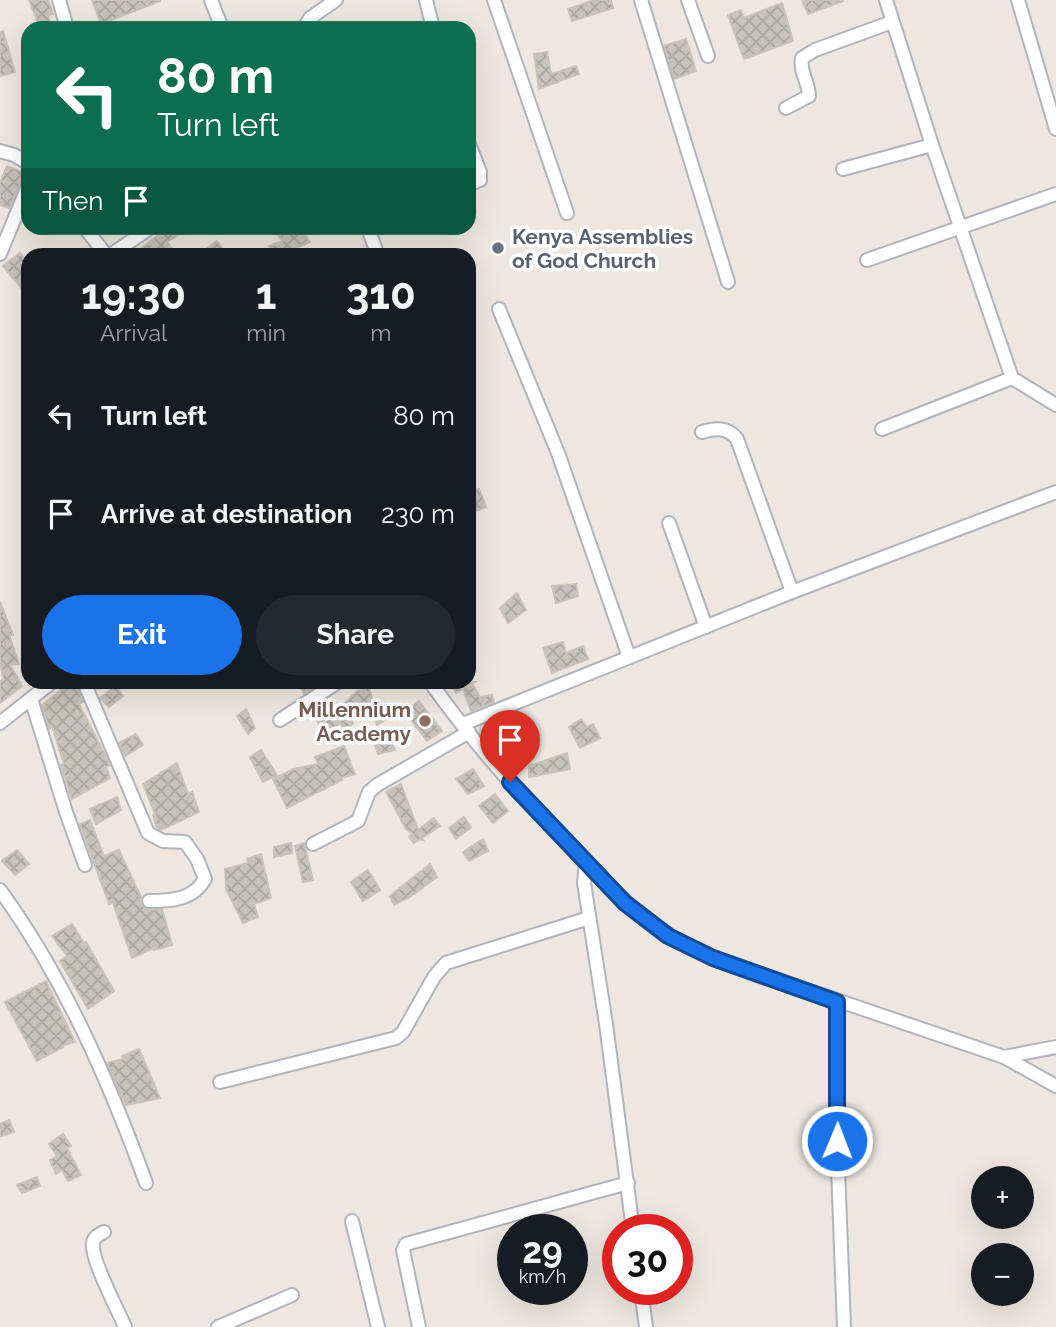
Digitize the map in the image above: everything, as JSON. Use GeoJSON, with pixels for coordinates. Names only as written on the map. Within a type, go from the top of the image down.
{"type":"FeatureCollection","features":[{"type":"Feature","properties":{"kind":"street"},"geometry":{"type":"LineString","coordinates":[[59,0],[65,21]]}},
{"type":"Feature","properties":{"kind":"street"},"geometry":{"type":"LineString","coordinates":[[211,0],[219,21]]}},
{"type":"Feature","properties":{"kind":"street"},"geometry":{"type":"LineString","coordinates":[[308,21],[336,0]]}},
{"type":"Feature","properties":{"kind":"street"},"geometry":{"type":"LineString","coordinates":[[426,0],[431,21]]}},
{"type":"Feature","properties":{"kind":"street"},"geometry":{"type":"LineString","coordinates":[[494,0],[567,213]]}},
{"type":"Feature","properties":{"kind":"street"},"geometry":{"type":"LineString","coordinates":[[641,0],[728,282]]}},
{"type":"Feature","properties":{"kind":"street"},"geometry":{"type":"LineString","coordinates":[[688,0],[708,56]]}},
{"type":"Feature","properties":{"kind":"street"},"geometry":{"type":"LineString","coordinates":[[887,0],[932,145],[1012,378],[1054,401]]}},
{"type":"Feature","properties":{"kind":"street"},"geometry":{"type":"LineString","coordinates":[[1018,0],[1056,129]]}},
{"type":"Feature","properties":{"kind":"street"},"geometry":{"type":"LineString","coordinates":[[786,108],[808,96],[802,58],[815,50],[892,22]]}},
{"type":"Feature","properties":{"kind":"street"},"geometry":{"type":"LineString","coordinates":[[843,169],[932,145]]}},
{"type":"Feature","properties":{"kind":"street"},"geometry":{"type":"LineString","coordinates":[[0,152],[21,159]]}},
{"type":"Feature","properties":{"kind":"street"},"geometry":{"type":"LineString","coordinates":[[476,162],[480,172],[480,180],[476,181]]}},
{"type":"Feature","properties":{"kind":"street"},"geometry":{"type":"LineString","coordinates":[[867,260],[1056,194]]}},
{"type":"Feature","properties":{"kind":"street"},"geometry":{"type":"LineString","coordinates":[[0,254],[21,203]]}},
{"type":"Feature","properties":{"kind":"street"},"geometry":{"type":"LineString","coordinates":[[120,248],[140,235]]}},
{"type":"Feature","properties":{"kind":"street"},"geometry":{"type":"LineString","coordinates":[[499,309],[558,453],[629,657]]}},
{"type":"Feature","properties":{"kind":"street"},"geometry":{"type":"LineString","coordinates":[[882,429],[1012,378]]}},
{"type":"Feature","properties":{"kind":"street"},"geometry":{"type":"LineString","coordinates":[[702,432],[724,429],[732,432],[737,439],[792,592]]}},
{"type":"Feature","properties":{"kind":"street"},"geometry":{"type":"LineString","coordinates":[[313,844],[358,821],[369,792],[377,785],[466,728],[706,626],[1056,492]]}},
{"type":"Feature","properties":{"kind":"street"},"geometry":{"type":"LineString","coordinates":[[669,523],[706,626]]}},
{"type":"Feature","properties":{"kind":"street"},"geometry":{"type":"LineString","coordinates":[[0,723],[43,689]]}},
{"type":"Feature","properties":{"kind":"street"},"geometry":{"type":"LineString","coordinates":[[87,689],[148,833],[163,841],[185,842],[197,859],[205,879],[200,889],[184,898],[149,901]]}},
{"type":"Feature","properties":{"kind":"street"},"geometry":{"type":"LineString","coordinates":[[279,720],[327,689]]}},
{"type":"Feature","properties":{"kind":"street"},"geometry":{"type":"LineString","coordinates":[[435,689],[524,799],[625,903],[668,936],[713,958],[1004,1057],[1056,1087]]}},
{"type":"Feature","properties":{"kind":"street"},"geometry":{"type":"LineString","coordinates":[[31,699],[85,865]]}},
{"type":"Feature","properties":{"kind":"street"},"geometry":{"type":"LineString","coordinates":[[586,863],[584,883],[631,1214]]}},
{"type":"Feature","properties":{"kind":"street"},"geometry":{"type":"LineString","coordinates":[[0,890],[56,977],[125,1126],[146,1183]]}},
{"type":"Feature","properties":{"kind":"street"},"geometry":{"type":"LineString","coordinates":[[220,1082],[396,1038],[403,1032],[434,977],[446,963],[589,918]]}},
{"type":"Feature","properties":{"kind":"street"},"geometry":{"type":"LineString","coordinates":[[837,1002],[837,1141],[844,1327]]}},
{"type":"Feature","properties":{"kind":"street"},"geometry":{"type":"LineString","coordinates":[[1004,1057],[1056,1047]]}},
{"type":"Feature","properties":{"kind":"street"},"geometry":{"type":"LineString","coordinates":[[419,1327],[403,1250],[406,1244],[628,1183]]}},
{"type":"Feature","properties":{"kind":"street"},"geometry":{"type":"LineString","coordinates":[[352,1221],[378,1327]]}},
{"type":"Feature","properties":{"kind":"street"},"geometry":{"type":"LineString","coordinates":[[104,1232],[93,1241],[93,1255],[125,1327]]}},
{"type":"Feature","properties":{"kind":"street"},"geometry":{"type":"LineString","coordinates":[[218,1327],[292,1295]]}},
{"type":"Feature","properties":{"kind":"street"},"geometry":{"type":"LineString","coordinates":[[643,1305],[646,1327]]}},
{"type":"Feature","properties":{"kind":"building"},"geometry":{"type":"Polygon","coordinates":[[[29,0],[48,0],[53,14],[48,16],[50,21],[37,21],[29,0]]]}},
{"type":"Feature","properties":{"kind":"building"},"geometry":{"type":"Polygon","coordinates":[[[92,0],[160,0],[109,21],[100,21],[92,0]]]}},
{"type":"Feature","properties":{"kind":"building"},"geometry":{"type":"Polygon","coordinates":[[[594,0],[611,0],[613,8],[572,21],[568,9],[594,0]]]}},
{"type":"Feature","properties":{"kind":"building"},"geometry":{"type":"Polygon","coordinates":[[[802,0],[842,0],[843,1],[808,14],[802,0]]]}},
{"type":"Feature","properties":{"kind":"building"},"geometry":{"type":"Polygon","coordinates":[[[782,3],[793,41],[744,59],[728,15],[741,10],[744,18],[782,3]]]}},
{"type":"Feature","properties":{"kind":"building"},"geometry":{"type":"Polygon","coordinates":[[[3,31],[15,72],[0,76],[0,32],[3,31]]]}},
{"type":"Feature","properties":{"kind":"building"},"geometry":{"type":"Polygon","coordinates":[[[686,39],[696,71],[674,79],[664,46],[686,39]]]}},
{"type":"Feature","properties":{"kind":"building"},"geometry":{"type":"Polygon","coordinates":[[[547,52],[551,74],[576,66],[579,74],[539,89],[534,54],[547,52]]]}},
{"type":"Feature","properties":{"kind":"building"},"geometry":{"type":"Polygon","coordinates":[[[7,166],[21,172],[21,182],[9,208],[0,205],[0,183],[7,166]]]}},
{"type":"Feature","properties":{"kind":"building"},"geometry":{"type":"Polygon","coordinates":[[[159,235],[178,235],[167,242],[171,248],[142,248],[159,235]]]}},
{"type":"Feature","properties":{"kind":"building"},"geometry":{"type":"Polygon","coordinates":[[[277,235],[305,235],[310,242],[295,248],[269,246],[283,241],[277,235]]]}},
{"type":"Feature","properties":{"kind":"building"},"geometry":{"type":"Polygon","coordinates":[[[217,241],[222,248],[208,248],[217,241]]]}},
{"type":"Feature","properties":{"kind":"building"},"geometry":{"type":"Polygon","coordinates":[[[20,253],[21,288],[3,266],[20,253]]]}},
{"type":"Feature","properties":{"kind":"building"},"geometry":{"type":"Polygon","coordinates":[[[479,489],[486,507],[476,511],[476,490],[479,489]]]}},
{"type":"Feature","properties":{"kind":"building"},"geometry":{"type":"Polygon","coordinates":[[[576,584],[578,596],[556,603],[552,586],[576,584]]]}},
{"type":"Feature","properties":{"kind":"building"},"geometry":{"type":"Polygon","coordinates":[[[517,593],[526,610],[508,623],[500,608],[517,593]]]}},
{"type":"Feature","properties":{"kind":"building"},"geometry":{"type":"Polygon","coordinates":[[[0,602],[13,635],[9,635],[19,664],[10,665],[21,687],[0,703],[0,682],[3,679],[0,659],[0,602]]]}},
{"type":"Feature","properties":{"kind":"building"},"geometry":{"type":"Polygon","coordinates":[[[563,642],[566,653],[583,646],[588,659],[552,673],[543,648],[563,642]]]}},
{"type":"Feature","properties":{"kind":"building"},"geometry":{"type":"Polygon","coordinates":[[[62,689],[78,689],[83,702],[79,704],[110,765],[106,767],[110,778],[72,799],[52,726],[49,729],[42,705],[62,689]]]}},
{"type":"Feature","properties":{"kind":"building"},"geometry":{"type":"Polygon","coordinates":[[[112,689],[118,689],[123,696],[109,707],[100,698],[112,689]]]}},
{"type":"Feature","properties":{"kind":"building"},"geometry":{"type":"Polygon","coordinates":[[[370,689],[375,709],[350,718],[353,723],[346,730],[340,723],[326,736],[313,715],[326,709],[331,717],[357,691],[370,689]]]}},
{"type":"Feature","properties":{"kind":"building"},"geometry":{"type":"Polygon","coordinates":[[[463,689],[475,689],[480,697],[492,695],[494,702],[471,711],[463,689]]]}},
{"type":"Feature","properties":{"kind":"building"},"geometry":{"type":"Polygon","coordinates":[[[419,701],[442,731],[427,741],[405,712],[419,701]]]}},
{"type":"Feature","properties":{"kind":"building"},"geometry":{"type":"Polygon","coordinates":[[[388,707],[390,717],[377,725],[373,714],[388,707]]]}},
{"type":"Feature","properties":{"kind":"building"},"geometry":{"type":"Polygon","coordinates":[[[246,709],[255,728],[248,734],[237,716],[246,709]]]}},
{"type":"Feature","properties":{"kind":"building"},"geometry":{"type":"Polygon","coordinates":[[[512,714],[522,738],[502,747],[489,723],[512,714]]]}},
{"type":"Feature","properties":{"kind":"building"},"geometry":{"type":"Polygon","coordinates":[[[581,719],[587,727],[593,724],[600,738],[580,748],[569,727],[581,719]]]}},
{"type":"Feature","properties":{"kind":"building"},"geometry":{"type":"Polygon","coordinates":[[[136,734],[143,745],[125,756],[119,743],[136,734]]]}},
{"type":"Feature","properties":{"kind":"building"},"geometry":{"type":"Polygon","coordinates":[[[387,735],[395,750],[378,754],[373,739],[387,735]]]}},
{"type":"Feature","properties":{"kind":"building"},"geometry":{"type":"Polygon","coordinates":[[[344,746],[355,774],[341,778],[342,780],[287,808],[273,779],[294,769],[318,764],[315,757],[344,746]]]}},
{"type":"Feature","properties":{"kind":"building"},"geometry":{"type":"Polygon","coordinates":[[[261,750],[277,775],[263,782],[250,757],[261,750]]]}},
{"type":"Feature","properties":{"kind":"building"},"geometry":{"type":"Polygon","coordinates":[[[567,753],[570,769],[529,777],[529,766],[567,753]]]}},
{"type":"Feature","properties":{"kind":"building"},"geometry":{"type":"Polygon","coordinates":[[[177,763],[188,794],[192,792],[199,812],[161,830],[157,828],[153,815],[155,814],[143,784],[177,763]]]}},
{"type":"Feature","properties":{"kind":"building"},"geometry":{"type":"Polygon","coordinates":[[[473,769],[484,786],[468,794],[456,779],[473,769]]]}},
{"type":"Feature","properties":{"kind":"building"},"geometry":{"type":"Polygon","coordinates":[[[401,784],[418,830],[434,818],[440,826],[422,838],[423,840],[414,843],[409,837],[413,834],[406,829],[386,792],[401,784]]]}},
{"type":"Feature","properties":{"kind":"building"},"geometry":{"type":"Polygon","coordinates":[[[495,794],[508,811],[493,823],[479,806],[495,794]]]}},
{"type":"Feature","properties":{"kind":"building"},"geometry":{"type":"Polygon","coordinates":[[[117,797],[121,810],[96,824],[90,809],[117,797]]]}},
{"type":"Feature","properties":{"kind":"building"},"geometry":{"type":"Polygon","coordinates":[[[464,817],[471,827],[456,839],[449,828],[464,817]]]}},
{"type":"Feature","properties":{"kind":"building"},"geometry":{"type":"Polygon","coordinates":[[[90,820],[104,856],[119,850],[141,897],[142,906],[148,910],[162,909],[172,945],[154,948],[132,958],[113,903],[109,904],[80,824],[90,820]]]}},
{"type":"Feature","properties":{"kind":"building"},"geometry":{"type":"Polygon","coordinates":[[[483,839],[488,851],[469,861],[463,852],[483,839]]]}},
{"type":"Feature","properties":{"kind":"building"},"geometry":{"type":"Polygon","coordinates":[[[291,843],[292,853],[274,857],[274,847],[291,843]]]}},
{"type":"Feature","properties":{"kind":"building"},"geometry":{"type":"Polygon","coordinates":[[[304,843],[313,880],[303,882],[295,846],[304,843]]]}},
{"type":"Feature","properties":{"kind":"building"},"geometry":{"type":"Polygon","coordinates":[[[17,850],[29,864],[15,875],[2,861],[17,850]]]}},
{"type":"Feature","properties":{"kind":"building"},"geometry":{"type":"Polygon","coordinates":[[[261,854],[271,898],[254,904],[258,917],[243,923],[226,889],[225,869],[248,863],[247,859],[261,854]]]}},
{"type":"Feature","properties":{"kind":"building"},"geometry":{"type":"Polygon","coordinates":[[[430,864],[437,877],[394,905],[390,896],[430,864]]]}},
{"type":"Feature","properties":{"kind":"building"},"geometry":{"type":"Polygon","coordinates":[[[368,870],[380,890],[363,901],[351,882],[368,870]]]}},
{"type":"Feature","properties":{"kind":"building"},"geometry":{"type":"Polygon","coordinates":[[[72,924],[84,943],[86,942],[114,991],[88,1009],[60,961],[67,956],[52,936],[72,924]]]}},
{"type":"Feature","properties":{"kind":"building"},"geometry":{"type":"Polygon","coordinates":[[[46,981],[75,1042],[62,1046],[37,1061],[5,1002],[46,981]]]}},
{"type":"Feature","properties":{"kind":"building"},"geometry":{"type":"Polygon","coordinates":[[[139,1049],[160,1098],[126,1105],[107,1063],[123,1059],[122,1056],[139,1049]]]}},
{"type":"Feature","properties":{"kind":"building"},"geometry":{"type":"Polygon","coordinates":[[[9,1120],[14,1132],[0,1137],[0,1124],[9,1120]]]}},
{"type":"Feature","properties":{"kind":"building"},"geometry":{"type":"Polygon","coordinates":[[[63,1134],[71,1146],[67,1148],[81,1175],[68,1181],[62,1170],[56,1174],[50,1160],[57,1156],[49,1144],[63,1134]]]}},
{"type":"Feature","properties":{"kind":"building"},"geometry":{"type":"Polygon","coordinates":[[[37,1177],[40,1186],[22,1193],[17,1185],[37,1177]]]}},
{"type":"Feature","properties":{"kind":"place","name":"Kenya Assemblies of God Church"},"geometry":{"type":"Point","coordinates":[498,248]}},
{"type":"Feature","properties":{"kind":"place","name":"Millennium Academy"},"geometry":{"type":"Point","coordinates":[425,721]}},
{"type":"Feature","properties":{"kind":"route"},"geometry":{"type":"LineString","coordinates":[[510,782],[625,903],[668,936],[713,958],[837,1002],[837,1141]]}}]}
